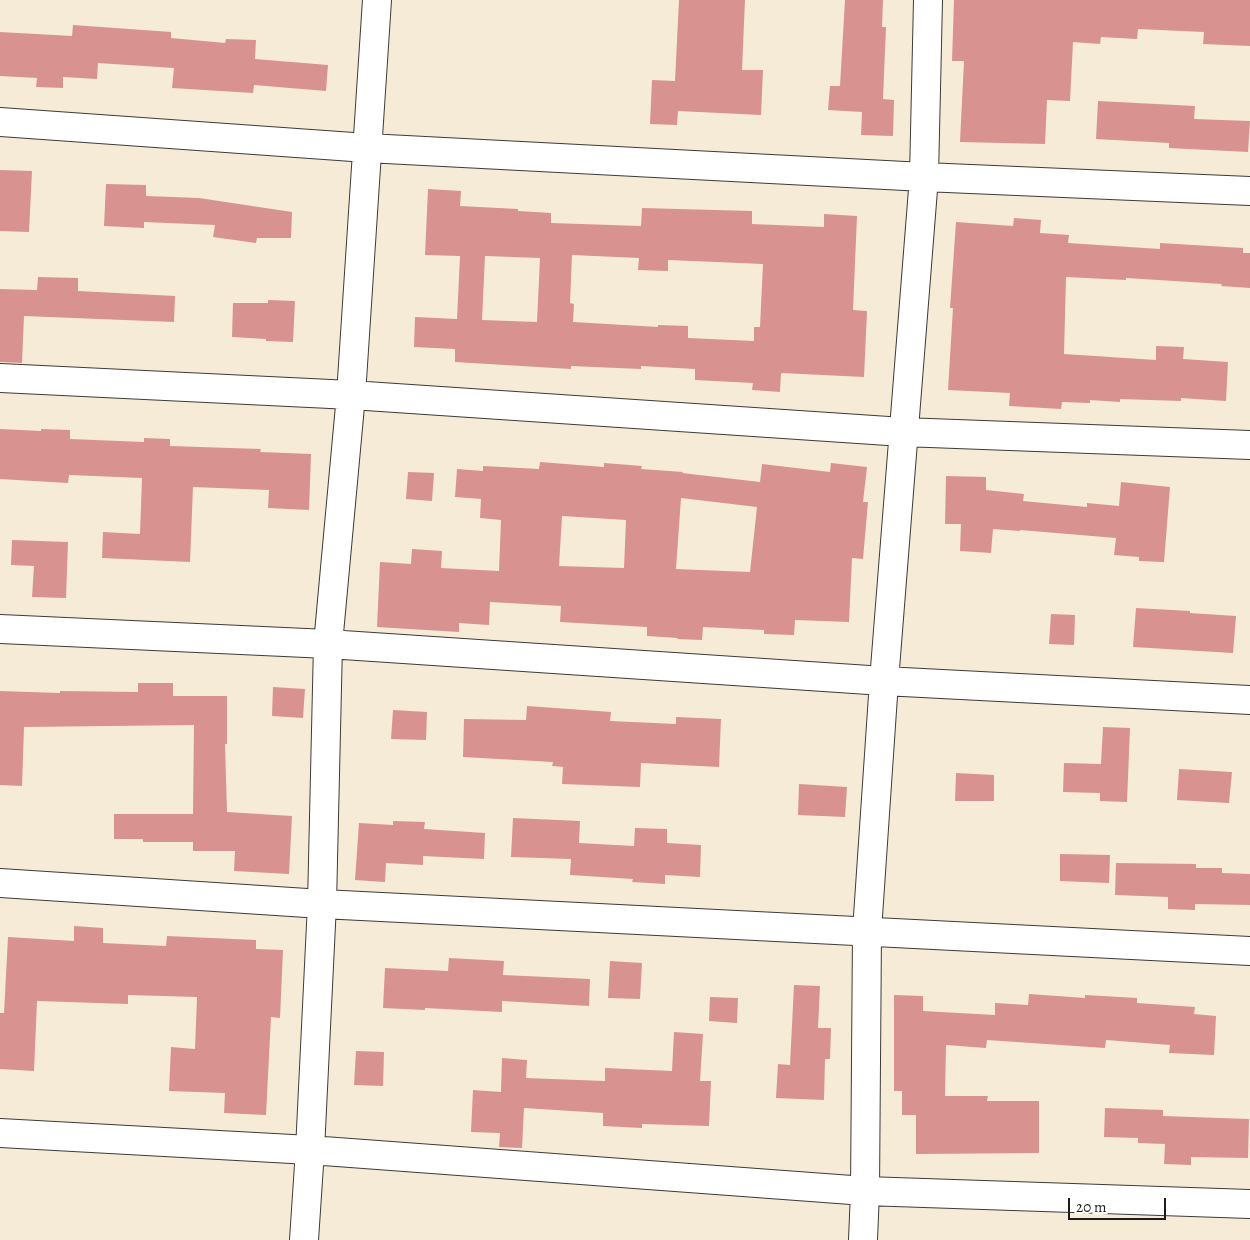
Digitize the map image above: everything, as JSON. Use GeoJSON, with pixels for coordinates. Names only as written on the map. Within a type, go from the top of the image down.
{"type":"FeatureCollection","features":[{"type":"Feature","properties":{"kind":"street"},"geometry":{"type":"LineString","coordinates":[[304,1240],[322,904],[328,644],[351,395],[377,0]]}},
{"type":"Feature","properties":{"kind":"street"},"geometry":{"type":"LineString","coordinates":[[863,1240],[867,931],[884,681],[924,177],[928,0]]}},
{"type":"Feature","properties":{"kind":"street"},"geometry":{"type":"LineString","coordinates":[[0,122],[367,148],[924,177],[1250,191]]}},
{"type":"Feature","properties":{"kind":"street"},"geometry":{"type":"LineString","coordinates":[[0,378],[351,395],[903,432],[1250,445]]}},
{"type":"Feature","properties":{"kind":"street"},"geometry":{"type":"LineString","coordinates":[[0,629],[328,644],[884,681],[1250,700]]}},
{"type":"Feature","properties":{"kind":"street"},"geometry":{"type":"LineString","coordinates":[[0,883],[322,904],[1250,951]]}},
{"type":"Feature","properties":{"kind":"street"},"geometry":{"type":"LineString","coordinates":[[0,1133],[310,1150],[865,1191],[1250,1204]]}},
{"type":"Feature","properties":{"kind":"building"},"geometry":{"type":"Polygon","coordinates":[[[679,0],[745,0],[742,70],[763,70],[761,115],[678,111],[677,125],[650,124],[652,80],[675,81],[679,0]]]}},
{"type":"Feature","properties":{"kind":"building"},"geometry":{"type":"Polygon","coordinates":[[[845,0],[883,0],[882,27],[886,27],[883,99],[894,100],[893,136],[861,135],[862,112],[828,110],[830,86],[840,86],[845,0]]]}},
{"type":"Feature","properties":{"kind":"building"},"geometry":{"type":"Polygon","coordinates":[[[954,0],[1250,0],[1250,46],[1203,44],[1204,32],[1138,29],[1137,39],[1101,37],[1100,44],[1073,42],[1070,101],[1047,100],[1045,144],[960,142],[964,61],[952,61],[954,0]]]}},
{"type":"Feature","properties":{"kind":"building"},"geometry":{"type":"Polygon","coordinates":[[[73,25],[171,32],[171,38],[225,43],[226,39],[256,40],[255,59],[328,65],[326,91],[254,85],[253,93],[172,88],[174,68],[98,63],[97,79],[63,77],[63,88],[36,87],[37,78],[0,76],[0,32],[72,36],[73,25]]]}},
{"type":"Feature","properties":{"kind":"building"},"geometry":{"type":"Polygon","coordinates":[[[1098,101],[1195,106],[1194,119],[1250,121],[1248,152],[1169,148],[1169,143],[1096,139],[1098,101]]]}},
{"type":"Feature","properties":{"kind":"building"},"geometry":{"type":"Polygon","coordinates":[[[0,170],[32,171],[29,232],[0,231],[0,170]]]}},
{"type":"Feature","properties":{"kind":"building"},"geometry":{"type":"Polygon","coordinates":[[[106,184],[146,185],[146,196],[199,198],[292,212],[291,238],[257,238],[256,243],[213,237],[215,225],[144,222],[144,228],[104,226],[106,184]]]}},
{"type":"Feature","properties":{"kind":"building"},"geometry":{"type":"Polygon","coordinates":[[[428,189],[461,191],[460,206],[551,213],[551,223],[641,226],[642,208],[752,211],[752,224],[824,227],[824,214],[857,216],[853,310],[867,311],[864,377],[781,373],[780,392],[752,390],[753,383],[695,380],[695,369],[641,366],[641,369],[571,366],[571,369],[455,362],[455,349],[414,347],[415,317],[457,319],[460,256],[425,255],[428,189]],[[572,255],[570,303],[574,304],[573,322],[658,327],[658,325],[688,326],[688,338],[754,341],[754,327],[760,327],[763,264],[668,260],[668,271],[638,270],[639,258],[572,255]],[[485,256],[482,320],[537,322],[540,258],[485,256]]]}},
{"type":"Feature","properties":{"kind":"building"},"geometry":{"type":"Polygon","coordinates":[[[1014,218],[1041,220],[1040,233],[1069,235],[1068,243],[1160,249],[1160,243],[1243,248],[1243,253],[1250,253],[1250,288],[1221,286],[1222,284],[1126,278],[1126,280],[1066,277],[1064,354],[1156,360],[1156,346],[1184,347],[1183,359],[1228,362],[1226,401],[1181,398],[1181,401],[1120,399],[1120,402],[1090,400],[1090,403],[1062,402],[1061,409],[1009,406],[1010,393],[948,390],[953,308],[950,308],[956,222],[1013,226],[1014,218]]]}},
{"type":"Feature","properties":{"kind":"building"},"geometry":{"type":"Polygon","coordinates":[[[38,277],[78,278],[78,291],[175,296],[174,322],[24,316],[22,363],[0,362],[0,289],[37,290],[38,277]]]}},
{"type":"Feature","properties":{"kind":"building"},"geometry":{"type":"Polygon","coordinates":[[[268,300],[295,301],[293,342],[232,337],[233,303],[268,303],[268,300]]]}},
{"type":"Feature","properties":{"kind":"building"},"geometry":{"type":"Polygon","coordinates":[[[0,429],[70,430],[70,439],[144,442],[144,438],[170,439],[170,446],[261,449],[260,452],[311,454],[309,510],[268,508],[269,490],[193,487],[190,562],[102,558],[103,532],[140,534],[142,478],[69,475],[68,483],[0,479],[0,429]]]}},
{"type":"Feature","properties":{"kind":"building"},"geometry":{"type":"Polygon","coordinates":[[[540,462],[604,467],[604,463],[642,466],[641,469],[683,472],[760,482],[762,464],[830,472],[831,463],[867,467],[863,502],[868,502],[863,559],[852,558],[849,622],[795,620],[794,635],[764,634],[764,630],[703,627],[702,640],[677,639],[647,636],[647,627],[560,622],[561,606],[490,602],[489,625],[459,623],[459,632],[377,627],[380,562],[411,564],[412,549],[442,551],[441,568],[499,571],[501,520],[480,518],[481,499],[455,497],[457,469],[483,471],[483,466],[539,469],[540,462]],[[681,498],[676,569],[750,572],[757,507],[681,498]],[[562,516],[559,566],[624,568],[626,520],[562,516]]]}},
{"type":"Feature","properties":{"kind":"building"},"geometry":{"type":"Polygon","coordinates":[[[408,472],[434,473],[432,501],[406,499],[408,472]]]}},
{"type":"Feature","properties":{"kind":"building"},"geometry":{"type":"Polygon","coordinates":[[[946,476],[986,477],[986,490],[1024,494],[1023,501],[1087,507],[1087,503],[1119,506],[1121,482],[1170,487],[1164,562],[1139,561],[1139,557],[1114,555],[1116,538],[1020,530],[993,529],[991,553],[960,551],[961,524],[945,524],[946,476]]]}},
{"type":"Feature","properties":{"kind":"building"},"geometry":{"type":"Polygon","coordinates":[[[12,540],[68,542],[66,598],[32,597],[34,566],[11,565],[12,540]]]}},
{"type":"Feature","properties":{"kind":"building"},"geometry":{"type":"Polygon","coordinates":[[[1136,608],[1236,616],[1233,653],[1133,647],[1136,608]]]}},
{"type":"Feature","properties":{"kind":"building"},"geometry":{"type":"Polygon","coordinates":[[[1051,614],[1075,615],[1074,645],[1049,644],[1051,614]]]}},
{"type":"Feature","properties":{"kind":"building"},"geometry":{"type":"Polygon","coordinates":[[[138,683],[173,683],[173,696],[227,696],[227,744],[225,744],[227,812],[292,816],[289,874],[234,871],[235,851],[193,851],[193,842],[143,842],[143,839],[114,839],[114,814],[193,814],[194,725],[24,727],[22,786],[0,785],[0,691],[60,693],[60,691],[138,692],[138,683]]]}},
{"type":"Feature","properties":{"kind":"building"},"geometry":{"type":"Polygon","coordinates":[[[273,687],[305,689],[303,718],[272,716],[273,687]]]}},
{"type":"Feature","properties":{"kind":"building"},"geometry":{"type":"Polygon","coordinates":[[[527,706],[611,712],[610,721],[676,724],[676,717],[721,719],[719,767],[641,763],[640,787],[562,784],[563,767],[552,766],[553,762],[463,757],[464,719],[526,720],[527,706]]]}},
{"type":"Feature","properties":{"kind":"building"},"geometry":{"type":"Polygon","coordinates":[[[393,710],[427,712],[426,740],[391,739],[393,710]]]}},
{"type":"Feature","properties":{"kind":"building"},"geometry":{"type":"Polygon","coordinates":[[[1103,727],[1130,728],[1127,802],[1100,801],[1100,793],[1063,792],[1064,763],[1101,764],[1103,727]]]}},
{"type":"Feature","properties":{"kind":"building"},"geometry":{"type":"Polygon","coordinates":[[[1179,769],[1232,772],[1229,803],[1177,800],[1179,769]]]}},
{"type":"Feature","properties":{"kind":"building"},"geometry":{"type":"Polygon","coordinates":[[[956,773],[994,775],[994,801],[955,801],[956,773]]]}},
{"type":"Feature","properties":{"kind":"building"},"geometry":{"type":"Polygon","coordinates":[[[799,784],[847,787],[845,817],[798,815],[799,784]]]}},
{"type":"Feature","properties":{"kind":"building"},"geometry":{"type":"Polygon","coordinates":[[[513,818],[580,821],[579,843],[634,846],[635,828],[667,829],[667,843],[701,845],[700,877],[665,875],[665,884],[632,882],[633,879],[570,875],[571,859],[511,857],[513,818]]]}},
{"type":"Feature","properties":{"kind":"building"},"geometry":{"type":"Polygon","coordinates":[[[393,821],[425,822],[424,829],[485,833],[484,859],[423,856],[423,865],[386,863],[385,882],[355,880],[359,823],[393,825],[393,821]]]}},
{"type":"Feature","properties":{"kind":"building"},"geometry":{"type":"Polygon","coordinates":[[[1060,854],[1110,855],[1109,883],[1060,881],[1060,854]]]}},
{"type":"Feature","properties":{"kind":"building"},"geometry":{"type":"Polygon","coordinates":[[[1116,863],[1196,864],[1196,868],[1222,868],[1222,873],[1250,874],[1250,905],[1195,904],[1195,910],[1168,909],[1168,897],[1115,895],[1116,863]]]}},
{"type":"Feature","properties":{"kind":"building"},"geometry":{"type":"Polygon","coordinates":[[[74,926],[103,928],[103,943],[166,946],[167,936],[256,940],[256,949],[283,950],[280,1018],[271,1017],[266,1115],[224,1113],[225,1093],[169,1091],[171,1047],[195,1049],[197,997],[128,995],[128,1004],[37,1001],[34,1071],[0,1069],[0,1013],[4,1013],[8,937],[74,941],[74,926]]]}},
{"type":"Feature","properties":{"kind":"building"},"geometry":{"type":"Polygon","coordinates":[[[449,958],[504,961],[503,975],[590,979],[589,1006],[502,1001],[502,1012],[383,1008],[385,968],[448,971],[449,958]]]}},
{"type":"Feature","properties":{"kind":"building"},"geometry":{"type":"Polygon","coordinates":[[[610,961],[642,963],[640,999],[608,998],[610,961]]]}},
{"type":"Feature","properties":{"kind":"building"},"geometry":{"type":"Polygon","coordinates":[[[794,985],[820,986],[818,1028],[831,1028],[830,1059],[825,1059],[824,1100],[776,1098],[778,1064],[790,1065],[794,985]]]}},
{"type":"Feature","properties":{"kind":"building"},"geometry":{"type":"Polygon","coordinates":[[[1029,994],[1085,998],[1085,995],[1137,998],[1137,1003],[1195,1007],[1194,1014],[1216,1016],[1214,1055],[1169,1053],[1170,1045],[1106,1040],[1105,1048],[987,1040],[986,1048],[946,1045],[945,1096],[988,1096],[987,1101],[1039,1101],[1039,1153],[916,1154],[916,1115],[902,1115],[902,1091],[894,1091],[894,995],[923,996],[923,1011],[995,1015],[995,1003],[1028,1005],[1029,994]]]}},
{"type":"Feature","properties":{"kind":"building"},"geometry":{"type":"Polygon","coordinates":[[[710,997],[738,998],[737,1023],[709,1021],[710,997]]]}},
{"type":"Feature","properties":{"kind":"building"},"geometry":{"type":"Polygon","coordinates":[[[674,1032],[703,1034],[700,1081],[711,1081],[709,1126],[642,1124],[642,1128],[603,1126],[603,1113],[524,1108],[522,1148],[499,1147],[500,1133],[471,1132],[473,1090],[501,1092],[502,1058],[527,1060],[526,1078],[605,1081],[605,1068],[672,1071],[674,1032]]]}},
{"type":"Feature","properties":{"kind":"building"},"geometry":{"type":"Polygon","coordinates":[[[356,1051],[384,1052],[383,1086],[354,1085],[356,1051]]]}},
{"type":"Feature","properties":{"kind":"building"},"geometry":{"type":"Polygon","coordinates":[[[1105,1108],[1163,1110],[1163,1116],[1249,1119],[1248,1158],[1191,1157],[1191,1165],[1164,1164],[1165,1144],[1138,1143],[1138,1138],[1104,1137],[1105,1108]]]}}]}
